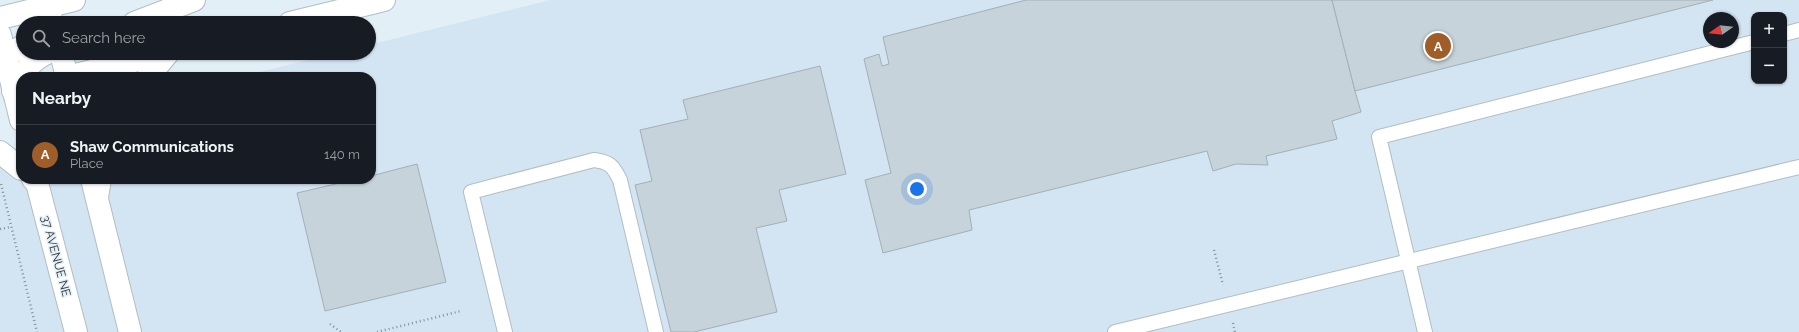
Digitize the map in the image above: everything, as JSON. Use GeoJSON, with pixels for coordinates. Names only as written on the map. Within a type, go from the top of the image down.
{"type":"FeatureCollection","features":[{"type":"Feature","properties":{"kind":"main road"},"geometry":{"type":"LineString","coordinates":[[50,16],[74,0]]}},
{"type":"Feature","properties":{"kind":"main road"},"geometry":{"type":"LineString","coordinates":[[152,16],[194,0]]}},
{"type":"Feature","properties":{"kind":"main road"},"geometry":{"type":"LineString","coordinates":[[319,16],[384,0]]}},
{"type":"Feature","properties":{"kind":"main road"},"geometry":{"type":"LineString","coordinates":[[0,18],[16,18]]}},
{"type":"Feature","properties":{"kind":"main road"},"geometry":{"type":"LineString","coordinates":[[0,35],[10,54],[11,91],[16,106]]}},
{"type":"Feature","properties":{"kind":"main road"},"geometry":{"type":"LineString","coordinates":[[23,72],[35,60]]}},
{"type":"Feature","properties":{"kind":"main road"},"geometry":{"type":"LineString","coordinates":[[63,60],[66,72]]}},
{"type":"Feature","properties":{"kind":"main road"},"geometry":{"type":"LineString","coordinates":[[88,72],[138,60]]}},
{"type":"Feature","properties":{"kind":"main road"},"geometry":{"type":"LineString","coordinates":[[152,72],[161,60]]}},
{"type":"Feature","properties":{"kind":"main road"},"geometry":{"type":"LineString","coordinates":[[0,152],[16,165]]}},
{"type":"Feature","properties":{"kind":"main road","name":"37 AVENUE NE"},"geometry":{"type":"LineString","coordinates":[[34,184],[76,332]]}},
{"type":"Feature","properties":{"kind":"main road"},"geometry":{"type":"LineString","coordinates":[[96,185],[130,332]]}},
{"type":"Feature","properties":{"kind":"lane"},"geometry":{"type":"LineString","coordinates":[[1787,33],[1799,30]]}},
{"type":"Feature","properties":{"kind":"lane"},"geometry":{"type":"LineString","coordinates":[[1425,332],[1379,138],[1751,43]]}},
{"type":"Feature","properties":{"kind":"lane"},"geometry":{"type":"LineString","coordinates":[[505,332],[471,192],[594,160],[606,162],[615,170],[620,180],[656,332]]}},
{"type":"Feature","properties":{"kind":"lane"},"geometry":{"type":"LineString","coordinates":[[1115,332],[1799,167]]}},
{"type":"Feature","properties":{"kind":"path"},"geometry":{"type":"LineString","coordinates":[[0,181],[37,332]]}},
{"type":"Feature","properties":{"kind":"path"},"geometry":{"type":"LineString","coordinates":[[0,229],[11,227]]}},
{"type":"Feature","properties":{"kind":"path"},"geometry":{"type":"LineString","coordinates":[[378,332],[461,311]]}},
{"type":"Feature","properties":{"kind":"path"},"geometry":{"type":"LineString","coordinates":[[330,324],[341,332]]}},
{"type":"Feature","properties":{"kind":"shaded area"},"geometry":{"type":"Polygon","coordinates":[[[550,0],[1799,0],[1799,332],[0,332],[0,159],[16,155],[16,184],[376,184],[376,72],[259,72],[308,60],[376,60],[376,43],[550,0]]]}},
{"type":"Feature","properties":{"kind":"building"},"geometry":{"type":"Polygon","coordinates":[[[1026,0],[1332,0],[1361,112],[1332,121],[1337,139],[1266,156],[1268,165],[1236,164],[1213,171],[1207,151],[969,210],[972,230],[883,253],[865,180],[891,173],[864,59],[879,54],[882,66],[889,64],[883,37],[1026,0]]]}},
{"type":"Feature","properties":{"kind":"building"},"geometry":{"type":"Polygon","coordinates":[[[1332,0],[1713,0],[1355,91],[1332,0]]]}},
{"type":"Feature","properties":{"kind":"building"},"geometry":{"type":"Polygon","coordinates":[[[820,66],[846,174],[779,190],[787,221],[756,228],[777,312],[694,332],[671,332],[635,185],[652,181],[640,130],[688,119],[683,100],[820,66]]]}},
{"type":"Feature","properties":{"kind":"building"},"geometry":{"type":"Polygon","coordinates":[[[417,164],[446,282],[325,311],[297,193],[336,184],[376,184],[376,175],[417,164]]]}},
{"type":"Feature","properties":{"kind":"place","name":"Shaw Communications"},"geometry":{"type":"Point","coordinates":[1438,46]}}]}
